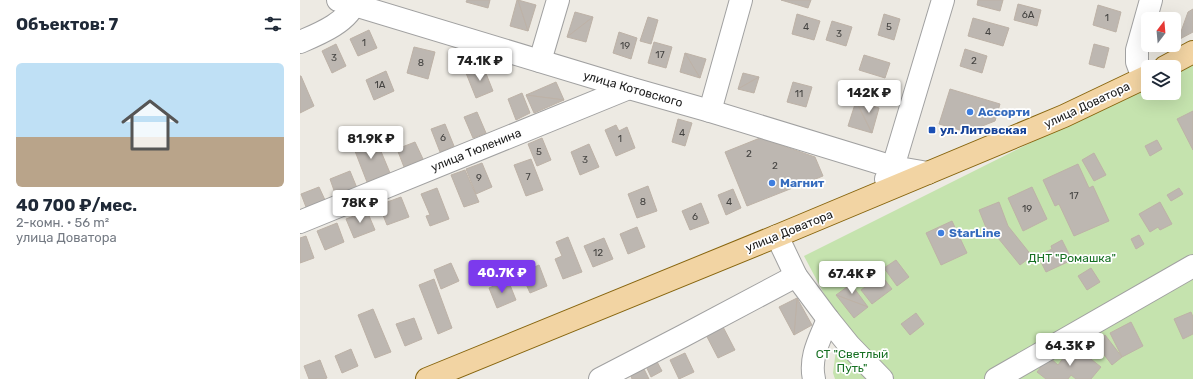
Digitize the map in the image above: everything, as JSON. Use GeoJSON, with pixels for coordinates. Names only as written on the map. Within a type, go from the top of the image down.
{"type":"FeatureCollection","features":[{"type":"Feature","properties":{"kind":"main road"},"geometry":{"type":"LineString","coordinates":[[1178,60],[1193,52]]}},
{"type":"Feature","properties":{"kind":"main road","name":"улица Доватора"},"geometry":{"type":"LineString","coordinates":[[437,377],[1064,116],[1141,79]]}},
{"type":"Feature","properties":{"kind":"street"},"geometry":{"type":"LineString","coordinates":[[540,61],[558,0]]}},
{"type":"Feature","properties":{"kind":"street"},"geometry":{"type":"LineString","coordinates":[[710,111],[741,0]]}},
{"type":"Feature","properties":{"kind":"street"},"geometry":{"type":"LineString","coordinates":[[877,195],[894,167],[943,0]]}},
{"type":"Feature","properties":{"kind":"street"},"geometry":{"type":"LineString","coordinates":[[1141,69],[1137,62],[1137,50],[1151,0]]}},
{"type":"Feature","properties":{"kind":"street"},"geometry":{"type":"LineString","coordinates":[[300,42],[331,27],[342,19],[349,2]]}},
{"type":"Feature","properties":{"kind":"street","name":"улица Котовского"},"geometry":{"type":"LineString","coordinates":[[349,2],[894,167],[928,173]]}},
{"type":"Feature","properties":{"kind":"street","name":"улица Тюленина"},"geometry":{"type":"LineString","coordinates":[[300,222],[629,88]]}},
{"type":"Feature","properties":{"kind":"street"},"geometry":{"type":"LineString","coordinates":[[777,236],[796,276],[849,345],[882,379]]}},
{"type":"Feature","properties":{"kind":"street"},"geometry":{"type":"LineString","coordinates":[[996,379],[1193,266]]}},
{"type":"Feature","properties":{"kind":"street"},"geometry":{"type":"LineString","coordinates":[[600,379],[796,276]]}},
{"type":"Feature","properties":{"kind":"street"},"geometry":{"type":"LineString","coordinates":[[814,379],[812,364],[813,358],[828,319]]}},
{"type":"Feature","properties":{"kind":"green space","name":"ДНТ \"Ромашка\""},"geometry":{"type":"Polygon","coordinates":[[[1193,61],[1193,379],[835,379],[833,373],[840,319],[832,309],[804,256],[1141,88],[1141,100],[1181,100],[1181,67],[1193,61]]]}},
{"type":"Feature","properties":{"kind":"building"},"geometry":{"type":"Polygon","coordinates":[[[467,0],[490,0],[488,8],[466,2],[467,0]]]}},
{"type":"Feature","properties":{"kind":"building"},"geometry":{"type":"Polygon","coordinates":[[[518,0],[528,31],[510,26],[518,0]]]}},
{"type":"Feature","properties":{"kind":"building"},"geometry":{"type":"Polygon","coordinates":[[[518,0],[536,5],[528,31],[518,0]]]}},
{"type":"Feature","properties":{"kind":"building"},"geometry":{"type":"Polygon","coordinates":[[[781,0],[811,0],[808,8],[781,0]]]}},
{"type":"Feature","properties":{"kind":"building"},"geometry":{"type":"Polygon","coordinates":[[[978,0],[1003,0],[1000,11],[977,5],[978,0]]]}},
{"type":"Feature","properties":{"kind":"building"},"geometry":{"type":"Polygon","coordinates":[[[1018,4],[1041,10],[1037,26],[1014,20],[1018,4]]]}},
{"type":"Feature","properties":{"kind":"building"},"geometry":{"type":"Polygon","coordinates":[[[1098,5],[1121,12],[1116,32],[1093,25],[1098,5]]]}},
{"type":"Feature","properties":{"kind":"building"},"geometry":{"type":"Polygon","coordinates":[[[1193,9],[1193,32],[1181,38],[1181,32],[1188,12],[1193,9]]]}},
{"type":"Feature","properties":{"kind":"building"},"geometry":{"type":"Polygon","coordinates":[[[575,12],[593,17],[567,37],[575,12]]]}},
{"type":"Feature","properties":{"kind":"building"},"geometry":{"type":"Polygon","coordinates":[[[797,14],[820,21],[814,40],[792,34],[797,14]]]}},
{"type":"Feature","properties":{"kind":"building"},"geometry":{"type":"Polygon","coordinates":[[[884,14],[900,19],[894,40],[878,35],[884,14]]]}},
{"type":"Feature","properties":{"kind":"building"},"geometry":{"type":"Polygon","coordinates":[[[593,17],[586,42],[567,37],[593,17]]]}},
{"type":"Feature","properties":{"kind":"building"},"geometry":{"type":"Polygon","coordinates":[[[648,17],[658,20],[651,44],[640,41],[648,17]]]}},
{"type":"Feature","properties":{"kind":"building"},"geometry":{"type":"Polygon","coordinates":[[[973,18],[1009,28],[1003,46],[968,36],[973,18]]]}},
{"type":"Feature","properties":{"kind":"building"},"geometry":{"type":"Polygon","coordinates":[[[832,21],[852,27],[846,46],[826,40],[832,21]]]}},
{"type":"Feature","properties":{"kind":"building"},"geometry":{"type":"Polygon","coordinates":[[[369,30],[377,48],[358,56],[350,39],[369,30]]]}},
{"type":"Feature","properties":{"kind":"building"},"geometry":{"type":"Polygon","coordinates":[[[619,32],[637,38],[631,59],[613,53],[619,32]]]}},
{"type":"Feature","properties":{"kind":"building"},"geometry":{"type":"Polygon","coordinates":[[[654,42],[672,47],[666,68],[648,63],[654,42]]]}},
{"type":"Feature","properties":{"kind":"building"},"geometry":{"type":"Polygon","coordinates":[[[336,44],[346,66],[332,73],[322,51],[336,44]]]}},
{"type":"Feature","properties":{"kind":"building"},"geometry":{"type":"Polygon","coordinates":[[[1094,44],[1109,48],[1104,68],[1089,64],[1094,44]]]}},
{"type":"Feature","properties":{"kind":"building"},"geometry":{"type":"Polygon","coordinates":[[[414,47],[435,52],[428,79],[407,73],[414,47]]]}},
{"type":"Feature","properties":{"kind":"building"},"geometry":{"type":"Polygon","coordinates":[[[965,49],[987,56],[982,73],[960,66],[965,49]]]}},
{"type":"Feature","properties":{"kind":"building"},"geometry":{"type":"Polygon","coordinates":[[[685,53],[706,59],[700,78],[685,53]]]}},
{"type":"Feature","properties":{"kind":"building"},"geometry":{"type":"Polygon","coordinates":[[[685,53],[700,78],[680,72],[685,53]]]}},
{"type":"Feature","properties":{"kind":"building"},"geometry":{"type":"Polygon","coordinates":[[[864,55],[890,63],[885,78],[859,70],[864,55]]]}},
{"type":"Feature","properties":{"kind":"building"},"geometry":{"type":"Polygon","coordinates":[[[483,66],[493,91],[476,98],[466,73],[483,66]]]}},
{"type":"Feature","properties":{"kind":"building"},"geometry":{"type":"Polygon","coordinates":[[[386,71],[394,91],[374,100],[366,80],[386,71]]]}},
{"type":"Feature","properties":{"kind":"building"},"geometry":{"type":"Polygon","coordinates":[[[743,73],[759,77],[738,89],[743,73]]]}},
{"type":"Feature","properties":{"kind":"building"},"geometry":{"type":"Polygon","coordinates":[[[300,76],[314,106],[300,113],[300,76]]]}},
{"type":"Feature","properties":{"kind":"building"},"geometry":{"type":"Polygon","coordinates":[[[759,77],[754,93],[738,89],[759,77]]]}},
{"type":"Feature","properties":{"kind":"building"},"geometry":{"type":"Polygon","coordinates":[[[556,82],[564,100],[526,95],[556,82]]]}},
{"type":"Feature","properties":{"kind":"building"},"geometry":{"type":"Polygon","coordinates":[[[793,82],[812,87],[806,107],[787,102],[793,82]]]}},
{"type":"Feature","properties":{"kind":"building","name":"Ассорти"},"geometry":{"type":"Polygon","coordinates":[[[950,89],[1000,104],[995,121],[967,132],[939,124],[950,89]]]}},
{"type":"Feature","properties":{"kind":"building"},"geometry":{"type":"Polygon","coordinates":[[[522,93],[530,113],[516,120],[508,99],[522,93]]]}},
{"type":"Feature","properties":{"kind":"building"},"geometry":{"type":"Polygon","coordinates":[[[526,95],[564,100],[534,113],[526,95]]]}},
{"type":"Feature","properties":{"kind":"building"},"geometry":{"type":"Polygon","coordinates":[[[856,101],[872,133],[848,126],[856,101]]]}},
{"type":"Feature","properties":{"kind":"building"},"geometry":{"type":"Polygon","coordinates":[[[856,101],[879,108],[872,133],[856,101]]]}},
{"type":"Feature","properties":{"kind":"building"},"geometry":{"type":"Polygon","coordinates":[[[1193,111],[1193,150],[1177,119],[1193,111]]]}},
{"type":"Feature","properties":{"kind":"building"},"geometry":{"type":"Polygon","coordinates":[[[477,112],[486,133],[473,138],[464,117],[477,112]]]}},
{"type":"Feature","properties":{"kind":"building"},"geometry":{"type":"Polygon","coordinates":[[[678,119],[692,123],[685,146],[672,142],[678,119]]]}},
{"type":"Feature","properties":{"kind":"building"},"geometry":{"type":"Polygon","coordinates":[[[445,124],[454,146],[440,152],[431,129],[445,124]]]}},
{"type":"Feature","properties":{"kind":"building"},"geometry":{"type":"Polygon","coordinates":[[[616,125],[619,131],[627,127],[635,148],[616,156],[605,130],[616,125]]]}},
{"type":"Feature","properties":{"kind":"building"},"geometry":{"type":"Polygon","coordinates":[[[375,137],[390,173],[367,182],[353,146],[375,137]]]}},
{"type":"Feature","properties":{"kind":"building"},"geometry":{"type":"Polygon","coordinates":[[[542,138],[551,160],[537,166],[528,144],[542,138]]]}},
{"type":"Feature","properties":{"kind":"building"},"geometry":{"type":"Polygon","coordinates":[[[760,138],[815,157],[823,176],[747,206],[725,152],[760,138]]]}},
{"type":"Feature","properties":{"kind":"building"},"geometry":{"type":"Polygon","coordinates":[[[1157,140],[1162,149],[1150,156],[1145,146],[1157,140]]]}},
{"type":"Feature","properties":{"kind":"building"},"geometry":{"type":"Polygon","coordinates":[[[415,142],[423,159],[404,167],[397,149],[415,142]]]}},
{"type":"Feature","properties":{"kind":"building"},"geometry":{"type":"Polygon","coordinates":[[[589,144],[599,167],[580,175],[571,152],[589,144]]]}},
{"type":"Feature","properties":{"kind":"building"},"geometry":{"type":"Polygon","coordinates":[[[1094,153],[1106,175],[1094,181],[1082,160],[1094,153]]]}},
{"type":"Feature","properties":{"kind":"building"},"geometry":{"type":"Polygon","coordinates":[[[531,159],[543,190],[526,196],[514,165],[531,159]]]}},
{"type":"Feature","properties":{"kind":"building"},"geometry":{"type":"Polygon","coordinates":[[[482,163],[492,187],[476,194],[466,169],[482,163]]]}},
{"type":"Feature","properties":{"kind":"building"},"geometry":{"type":"Polygon","coordinates":[[[1078,164],[1089,188],[1093,186],[1109,221],[1074,236],[1059,204],[1055,206],[1043,180],[1078,164]]]}},
{"type":"Feature","properties":{"kind":"building"},"geometry":{"type":"Polygon","coordinates":[[[465,170],[479,202],[464,207],[451,175],[465,170]]]}},
{"type":"Feature","properties":{"kind":"building"},"geometry":{"type":"Polygon","coordinates":[[[350,171],[357,188],[336,196],[330,179],[350,171]]]}},
{"type":"Feature","properties":{"kind":"building"},"geometry":{"type":"Polygon","coordinates":[[[648,186],[657,211],[637,218],[628,194],[648,186]]]}},
{"type":"Feature","properties":{"kind":"building"},"geometry":{"type":"Polygon","coordinates":[[[319,187],[325,200],[306,207],[301,194],[319,187]]]}},
{"type":"Feature","properties":{"kind":"building"},"geometry":{"type":"Polygon","coordinates":[[[1032,187],[1047,219],[1023,231],[1008,198],[1032,187]]]}},
{"type":"Feature","properties":{"kind":"building"},"geometry":{"type":"Polygon","coordinates":[[[437,188],[449,219],[430,226],[426,216],[430,215],[421,194],[437,188]]]}},
{"type":"Feature","properties":{"kind":"building"},"geometry":{"type":"Polygon","coordinates":[[[1179,188],[1183,194],[1171,201],[1167,195],[1179,188]]]}},
{"type":"Feature","properties":{"kind":"building"},"geometry":{"type":"Polygon","coordinates":[[[733,189],[741,208],[726,215],[718,195],[733,189]]]}},
{"type":"Feature","properties":{"kind":"building"},"geometry":{"type":"Polygon","coordinates":[[[401,197],[409,217],[387,225],[379,205],[401,197]]]}},
{"type":"Feature","properties":{"kind":"building"},"geometry":{"type":"Polygon","coordinates":[[[999,202],[1008,226],[1032,256],[1020,265],[994,233],[989,235],[979,210],[999,202]]]}},
{"type":"Feature","properties":{"kind":"building"},"geometry":{"type":"Polygon","coordinates":[[[1160,202],[1172,224],[1160,230],[1158,227],[1150,232],[1139,214],[1160,202]]]}},
{"type":"Feature","properties":{"kind":"building"},"geometry":{"type":"Polygon","coordinates":[[[701,203],[709,223],[690,230],[682,211],[701,203]]]}},
{"type":"Feature","properties":{"kind":"building"},"geometry":{"type":"Polygon","coordinates":[[[367,211],[375,230],[354,238],[346,219],[367,211]]]}},
{"type":"Feature","properties":{"kind":"building"},"geometry":{"type":"Polygon","coordinates":[[[952,221],[967,253],[941,265],[926,233],[952,221]]]}},
{"type":"Feature","properties":{"kind":"building"},"geometry":{"type":"Polygon","coordinates":[[[337,223],[344,242],[325,250],[317,231],[337,223]]]}},
{"type":"Feature","properties":{"kind":"building"},"geometry":{"type":"Polygon","coordinates":[[[637,227],[645,247],[628,254],[620,234],[637,227]]]}},
{"type":"Feature","properties":{"kind":"building"},"geometry":{"type":"Polygon","coordinates":[[[1139,235],[1144,244],[1136,249],[1131,239],[1139,235]]]}},
{"type":"Feature","properties":{"kind":"building"},"geometry":{"type":"Polygon","coordinates":[[[306,236],[314,258],[300,263],[300,238],[306,236]]]}},
{"type":"Feature","properties":{"kind":"building"},"geometry":{"type":"Polygon","coordinates":[[[568,237],[582,272],[563,279],[555,259],[562,256],[556,242],[568,237]]]}},
{"type":"Feature","properties":{"kind":"building"},"geometry":{"type":"Polygon","coordinates":[[[604,238],[613,259],[593,267],[584,246],[604,238]]]}},
{"type":"Feature","properties":{"kind":"building"},"geometry":{"type":"Polygon","coordinates":[[[1062,240],[1072,260],[1046,272],[1038,256],[1052,249],[1051,246],[1062,240]]]}},
{"type":"Feature","properties":{"kind":"building"},"geometry":{"type":"Polygon","coordinates":[[[896,260],[909,277],[897,286],[884,268],[896,260]]]}},
{"type":"Feature","properties":{"kind":"building"},"geometry":{"type":"Polygon","coordinates":[[[451,263],[459,281],[441,289],[434,270],[451,263]]]}},
{"type":"Feature","properties":{"kind":"building"},"geometry":{"type":"Polygon","coordinates":[[[539,265],[547,286],[530,293],[521,273],[539,265]]]}},
{"type":"Feature","properties":{"kind":"building"},"geometry":{"type":"Polygon","coordinates":[[[1091,268],[1100,282],[1087,290],[1078,276],[1091,268]]]}},
{"type":"Feature","properties":{"kind":"building"},"geometry":{"type":"Polygon","coordinates":[[[881,275],[892,289],[872,304],[861,290],[881,275]]]}},
{"type":"Feature","properties":{"kind":"building"},"geometry":{"type":"Polygon","coordinates":[[[434,279],[452,328],[438,334],[419,285],[434,279]]]}},
{"type":"Feature","properties":{"kind":"building"},"geometry":{"type":"Polygon","coordinates":[[[508,280],[516,300],[497,308],[489,288],[508,280]]]}},
{"type":"Feature","properties":{"kind":"building"},"geometry":{"type":"Polygon","coordinates":[[[851,284],[868,307],[836,295],[851,284]]]}},
{"type":"Feature","properties":{"kind":"building"},"geometry":{"type":"Polygon","coordinates":[[[836,295],[868,307],[854,318],[836,295]]]}},
{"type":"Feature","properties":{"kind":"building"},"geometry":{"type":"Polygon","coordinates":[[[797,298],[812,325],[794,335],[797,298]]]}},
{"type":"Feature","properties":{"kind":"building"},"geometry":{"type":"Polygon","coordinates":[[[797,298],[794,335],[779,307],[797,298]]]}},
{"type":"Feature","properties":{"kind":"building"},"geometry":{"type":"Polygon","coordinates":[[[373,309],[391,352],[375,358],[358,315],[373,309]]]}},
{"type":"Feature","properties":{"kind":"building"},"geometry":{"type":"Polygon","coordinates":[[[1191,312],[1193,317],[1193,334],[1183,339],[1174,319],[1191,312]]]}},
{"type":"Feature","properties":{"kind":"building"},"geometry":{"type":"Polygon","coordinates":[[[916,313],[924,324],[910,335],[901,324],[916,313]]]}},
{"type":"Feature","properties":{"kind":"building"},"geometry":{"type":"Polygon","coordinates":[[[414,318],[422,339],[405,346],[396,324],[414,318]]]}},
{"type":"Feature","properties":{"kind":"building"},"geometry":{"type":"Polygon","coordinates":[[[1131,322],[1143,346],[1122,357],[1110,333],[1131,322]]]}},
{"type":"Feature","properties":{"kind":"building"},"geometry":{"type":"Polygon","coordinates":[[[721,323],[735,350],[718,358],[704,331],[721,323]]]}},
{"type":"Feature","properties":{"kind":"building"},"geometry":{"type":"Polygon","coordinates":[[[1105,335],[1122,357],[1112,365],[1095,343],[1105,335]]]}},
{"type":"Feature","properties":{"kind":"building"},"geometry":{"type":"Polygon","coordinates":[[[1073,345],[1101,367],[1091,379],[1076,379],[1071,375],[1068,379],[1046,379],[1037,372],[1049,357],[1058,365],[1073,345]]]}},
{"type":"Feature","properties":{"kind":"building"},"geometry":{"type":"Polygon","coordinates":[[[351,349],[358,366],[342,373],[335,356],[351,349]]]}},
{"type":"Feature","properties":{"kind":"building"},"geometry":{"type":"Polygon","coordinates":[[[685,353],[694,372],[679,379],[670,360],[685,353]]]}},
{"type":"Feature","properties":{"kind":"building"},"geometry":{"type":"Polygon","coordinates":[[[655,358],[662,371],[651,377],[645,364],[655,358]]]}},
{"type":"Feature","properties":{"kind":"building"},"geometry":{"type":"Polygon","coordinates":[[[320,360],[327,378],[309,379],[304,366],[320,360]]]}},
{"type":"Feature","properties":{"kind":"building"},"geometry":{"type":"Polygon","coordinates":[[[644,369],[649,379],[632,379],[631,376],[644,369]]]}},
{"type":"Feature","properties":{"kind":"place","name":"Ассорти"},"geometry":{"type":"Point","coordinates":[970,112]}},
{"type":"Feature","properties":{"kind":"place","name":"ул. Литовская"},"geometry":{"type":"Point","coordinates":[932,130]}},
{"type":"Feature","properties":{"kind":"place","name":"Магнит"},"geometry":{"type":"Point","coordinates":[772,183]}},
{"type":"Feature","properties":{"kind":"place","name":"StarLine"},"geometry":{"type":"Point","coordinates":[941,233]}},
{"type":"Feature","properties":{"kind":"park label","name":"СТ \"Светлый Путь\""},"geometry":{"type":"Point","coordinates":[852,361]}}]}
